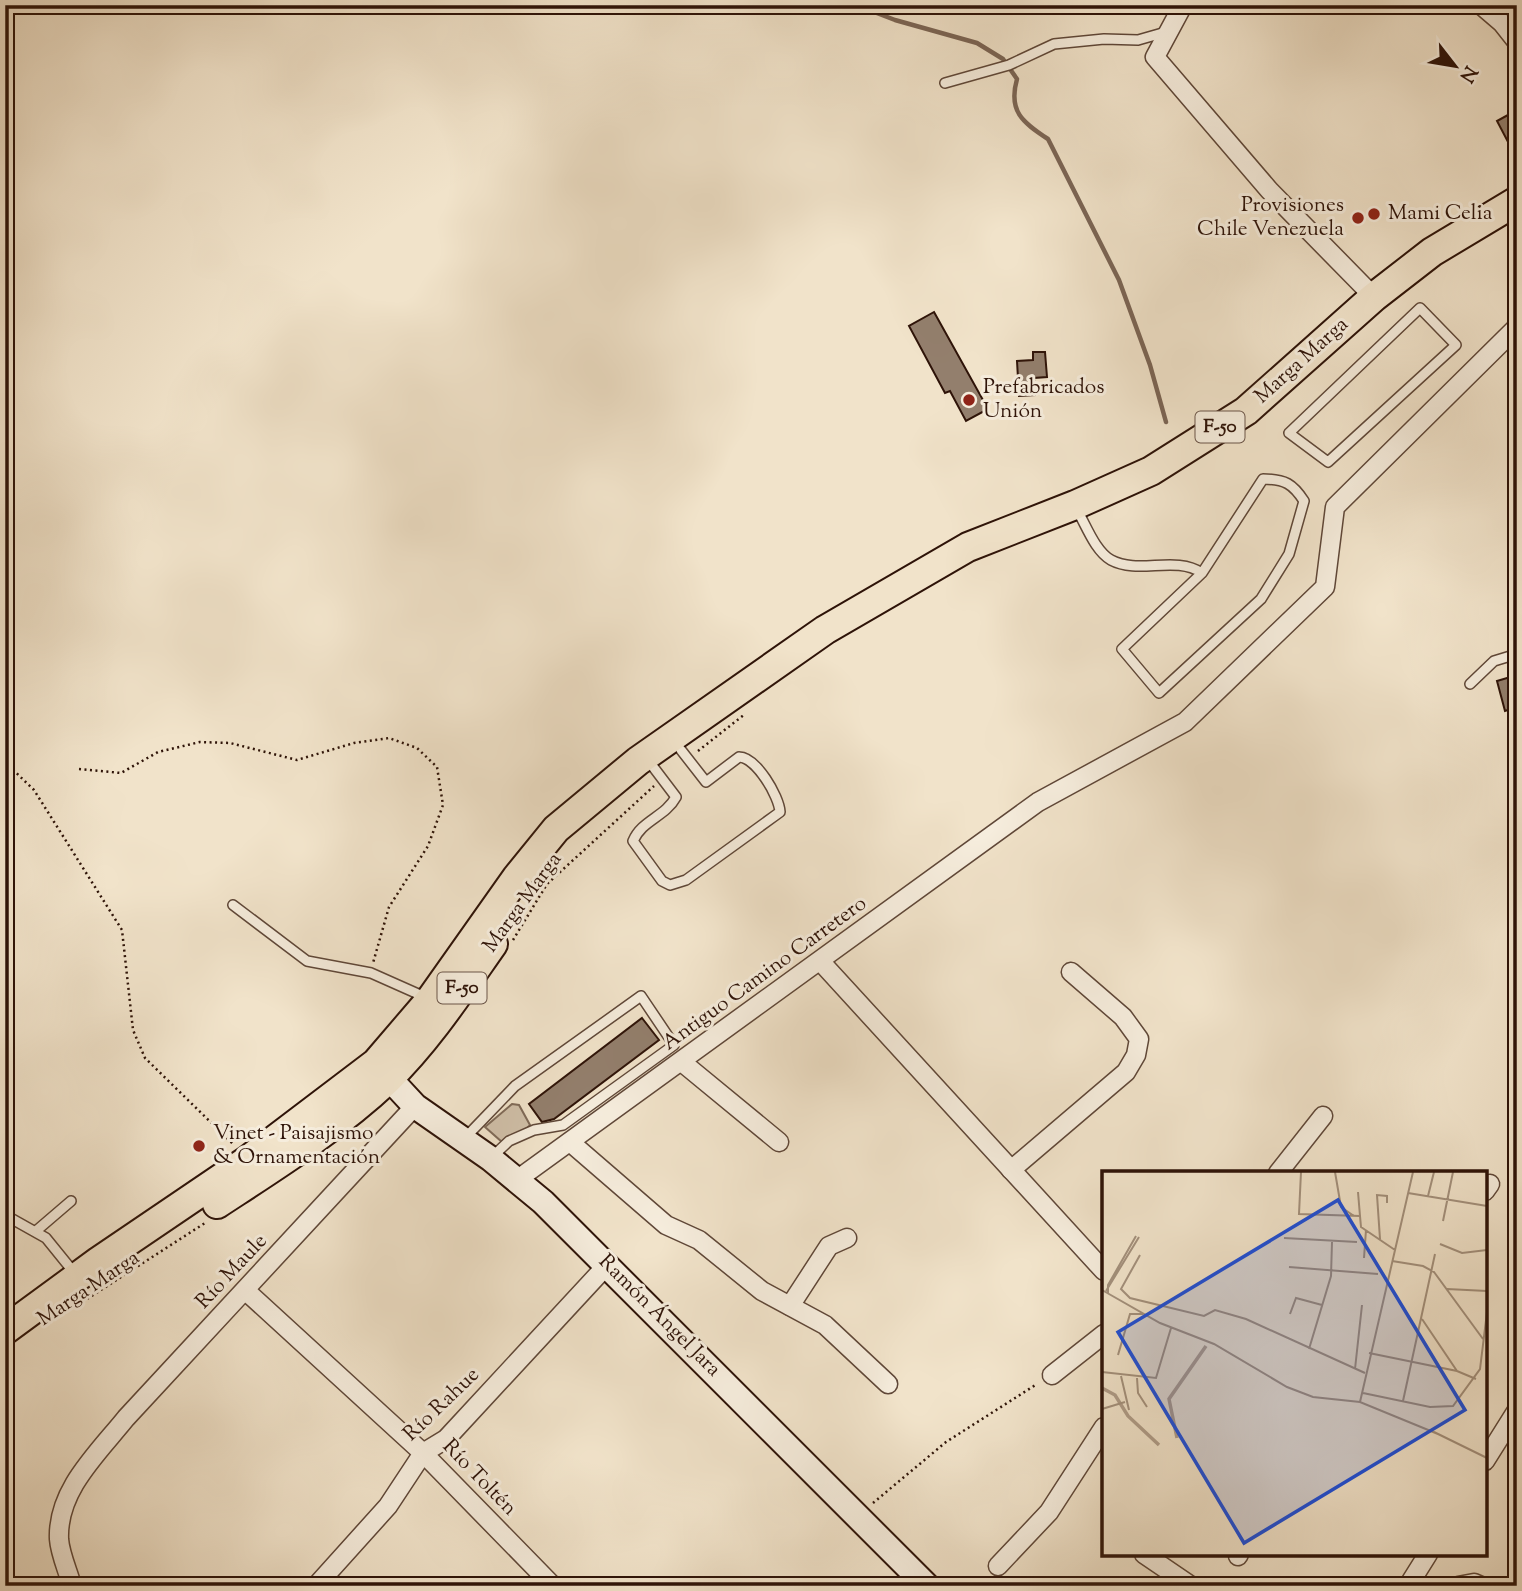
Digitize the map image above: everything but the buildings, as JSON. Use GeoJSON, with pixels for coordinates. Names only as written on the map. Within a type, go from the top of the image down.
{"type":"FeatureCollection","features":[{"type":"Feature","properties":{"kind":"main road","name":"Marga Marga"},"geometry":{"type":"LineString","coordinates":[[5,1345],[272,1168],[356,1108],[517,877],[556,829],[690,723],[825,630],[888,596],[968,547],[1075,505],[1151,471],[1246,411],[1374,297],[1432,252],[1517,201]]}},
{"type":"Feature","properties":{"kind":"main road","name":"Marga Marga"},"geometry":{"type":"LineString","coordinates":[[5,1330],[77,1277],[382,1070],[449,1007],[565,846],[654,768],[888,596]]}},
{"type":"Feature","properties":{"kind":"main road","name":"Ramón Ángel Jara"},"geometry":{"type":"LineString","coordinates":[[382,1070],[415,1106],[518,1180],[608,1264],[927,1586]]}},
{"type":"Feature","properties":{"kind":"street"},"geometry":{"type":"LineString","coordinates":[[1183,5],[1166,32],[1155,57],[1269,190],[1374,297]]}},
{"type":"Feature","properties":{"kind":"street"},"geometry":{"type":"LineString","coordinates":[[1480,5],[1502,23],[1517,42]]}},
{"type":"Feature","properties":{"kind":"street","name":"Antiguo Camino Carretero"},"geometry":{"type":"LineString","coordinates":[[518,1180],[683,1063],[1038,802],[1185,722],[1325,587],[1335,507],[1517,327]]}},
{"type":"Feature","properties":{"kind":"street"},"geometry":{"type":"LineString","coordinates":[[821,962],[1102,1269]]}},
{"type":"Feature","properties":{"kind":"street"},"geometry":{"type":"LineString","coordinates":[[1011,1170],[1126,1072],[1136,1055],[1139,1040],[1123,1017],[1071,972]]}},
{"type":"Feature","properties":{"kind":"street"},"geometry":{"type":"LineString","coordinates":[[683,1063],[779,1142]]}},
{"type":"Feature","properties":{"kind":"street","name":"Río Maule"},"geometry":{"type":"LineString","coordinates":[[72,1586],[60,1542],[60,1523],[67,1496],[84,1471],[126,1418],[415,1106]]}},
{"type":"Feature","properties":{"kind":"street"},"geometry":{"type":"LineString","coordinates":[[1280,1171],[1323,1116]]}},
{"type":"Feature","properties":{"kind":"street"},"geometry":{"type":"LineString","coordinates":[[570,1142],[666,1225],[699,1240],[762,1291],[825,1325],[888,1384]]}},
{"type":"Feature","properties":{"kind":"street"},"geometry":{"type":"LineString","coordinates":[[790,1306],[829,1246],[847,1238]]}},
{"type":"Feature","properties":{"kind":"street","name":"Río Rahue"},"geometry":{"type":"LineString","coordinates":[[316,1586],[388,1506],[423,1453],[446,1439],[608,1264]]}},
{"type":"Feature","properties":{"kind":"street","name":"Río Toltén"},"geometry":{"type":"LineString","coordinates":[[246,1291],[423,1453],[553,1586]]}},
{"type":"Feature","properties":{"kind":"street"},"geometry":{"type":"LineString","coordinates":[[1052,1375],[1102,1336]]}},
{"type":"Feature","properties":{"kind":"street"},"geometry":{"type":"LineString","coordinates":[[1487,1458],[1517,1410]]}},
{"type":"Feature","properties":{"kind":"street"},"geometry":{"type":"LineString","coordinates":[[998,1566],[1049,1512],[1102,1430]]}},
{"type":"Feature","properties":{"kind":"street"},"geometry":{"type":"LineString","coordinates":[[1147,1556],[1191,1586]]}},
{"type":"Feature","properties":{"kind":"street"},"geometry":{"type":"LineString","coordinates":[[1408,1586],[1427,1556]]}},
{"type":"Feature","properties":{"kind":"street"},"geometry":{"type":"LineString","coordinates":[[1458,1586],[1474,1583],[1482,1586]]}},
{"type":"Feature","properties":{"kind":"lane"},"geometry":{"type":"LineString","coordinates":[[945,83],[1009,65],[1055,44],[1104,39],[1138,40],[1166,32]]}},
{"type":"Feature","properties":{"kind":"lane"},"geometry":{"type":"LineString","coordinates":[[1420,308],[1456,345],[1328,462],[1289,433],[1420,308]]}},
{"type":"Feature","properties":{"kind":"lane"},"geometry":{"type":"LineString","coordinates":[[1279,479],[1293,485],[1304,501],[1289,554],[1261,599],[1159,693],[1122,649],[1202,573],[1263,480],[1279,479]]}},
{"type":"Feature","properties":{"kind":"lane"},"geometry":{"type":"LineString","coordinates":[[1075,505],[1097,546],[1111,560],[1129,564],[1190,565],[1202,573]]}},
{"type":"Feature","properties":{"kind":"lane"},"geometry":{"type":"LineString","coordinates":[[1470,684],[1494,661],[1517,654]]}},
{"type":"Feature","properties":{"kind":"lane"},"geometry":{"type":"LineString","coordinates":[[654,768],[676,797],[671,806],[638,828],[633,841],[662,881],[670,885],[686,880],[779,812],[779,800],[751,761],[738,757],[706,782],[681,750]]}},
{"type":"Feature","properties":{"kind":"lane"},"geometry":{"type":"LineString","coordinates":[[233,905],[307,961],[371,973],[430,1000]]}},
{"type":"Feature","properties":{"kind":"lane"},"geometry":{"type":"LineString","coordinates":[[463,1140],[515,1086],[642,996],[674,1045],[563,1125],[534,1130],[509,1141],[491,1159]]}},
{"type":"Feature","properties":{"kind":"lane"},"geometry":{"type":"LineString","coordinates":[[36,1231],[71,1201]]}},
{"type":"Feature","properties":{"kind":"lane"},"geometry":{"type":"LineString","coordinates":[[5,1215],[36,1231],[77,1277]]}},
{"type":"Feature","properties":{"kind":"path"},"geometry":{"type":"LineString","coordinates":[[79,769],[121,773],[158,752],[200,741],[230,743],[297,760],[354,743],[389,738],[417,748],[437,768],[443,805],[428,846],[389,907],[371,973]]}},
{"type":"Feature","properties":{"kind":"path"},"geometry":{"type":"LineString","coordinates":[[5,762],[34,790],[122,930],[133,1030],[145,1058],[248,1160]]}},
{"type":"Feature","properties":{"kind":"path"},"geometry":{"type":"LineString","coordinates":[[857,1516],[946,1442],[1052,1375]]}},
{"type":"Feature","properties":{"kind":"shaded area"},"geometry":{"type":"Polygon","coordinates":[[[512,1104],[519,1105],[530,1125],[502,1142],[485,1127],[512,1104]]]}},
{"type":"Feature","properties":{"kind":"waterway"},"geometry":{"type":"LineString","coordinates":[[856,5],[895,20],[977,43],[1003,59],[1017,79],[1014,99],[1019,115],[1048,139],[1119,280],[1150,365],[1166,422]]}},
{"type":"Feature","properties":{"kind":"place","name":"Mami Celia"},"geometry":{"type":"Point","coordinates":[1374,214]}},
{"type":"Feature","properties":{"kind":"place","name":"Provisiones Chile Venezuela"},"geometry":{"type":"Point","coordinates":[1358,218]}},
{"type":"Feature","properties":{"kind":"place","name":"Prefabricados Unión"},"geometry":{"type":"Point","coordinates":[969,400]}},
{"type":"Feature","properties":{"kind":"place","name":"Vinet - Paisajismo & Ornamentación"},"geometry":{"type":"Point","coordinates":[199,1146]}}]}
